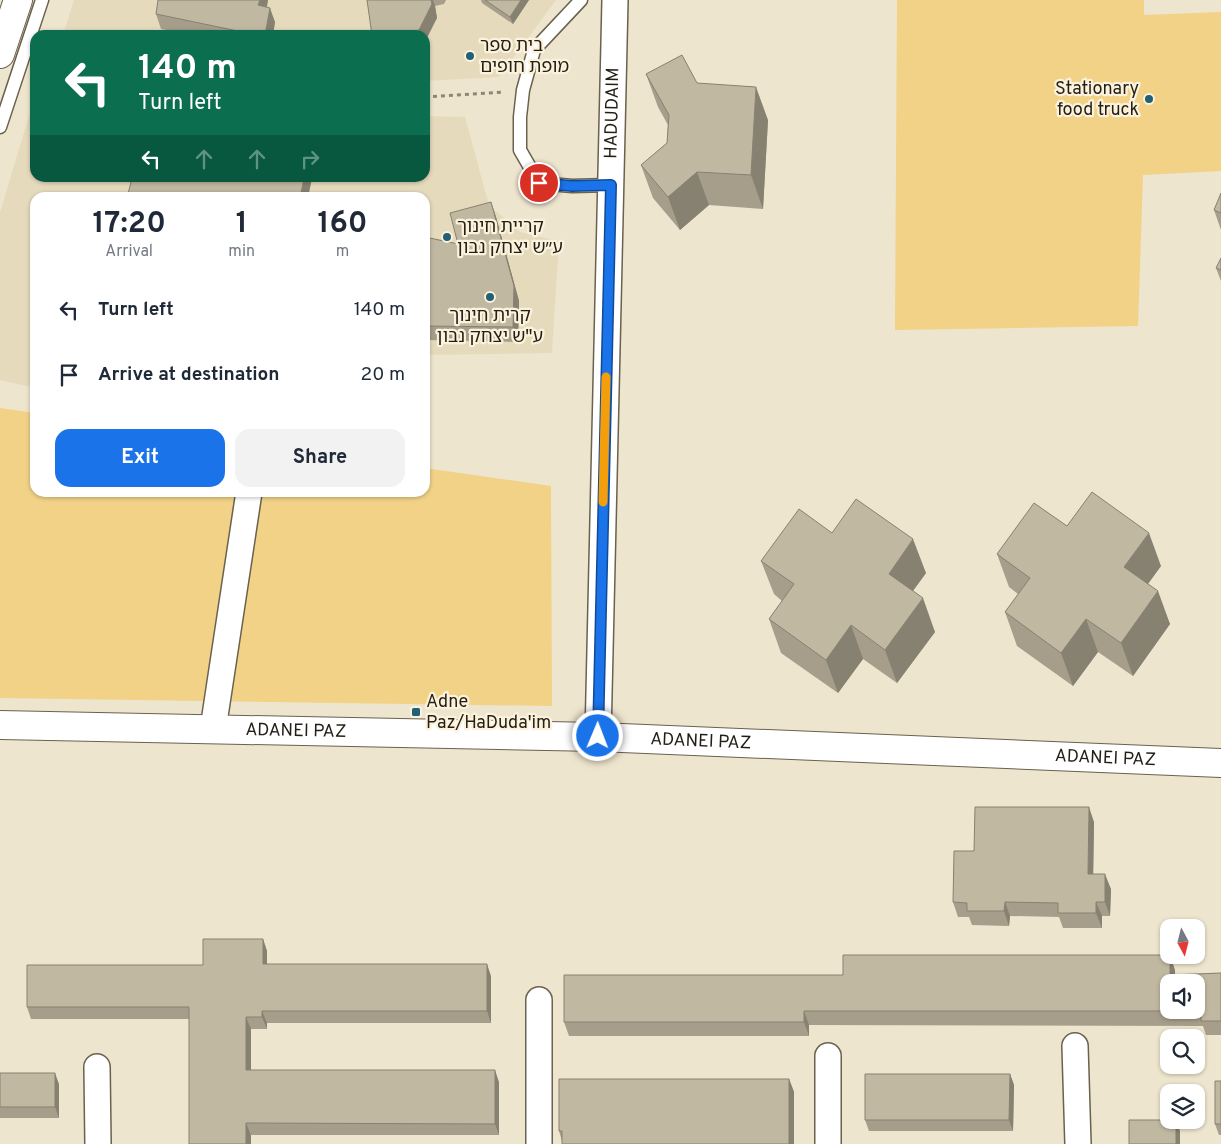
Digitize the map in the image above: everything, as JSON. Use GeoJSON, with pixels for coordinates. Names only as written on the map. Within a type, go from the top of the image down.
{"type":"FeatureCollection","features":[{"type":"Feature","properties":{"kind":"street"},"geometry":{"type":"LineString","coordinates":[[0,54],[18,0]]}},
{"type":"Feature","properties":{"kind":"street","name":"HADUDAIM"},"geometry":{"type":"LineString","coordinates":[[598,736],[615,0]]}},
{"type":"Feature","properties":{"kind":"street"},"geometry":{"type":"LineString","coordinates":[[213,729],[248,497]]}},
{"type":"Feature","properties":{"kind":"street","name":"ADANEI PAZ"},"geometry":{"type":"LineString","coordinates":[[0,725],[598,736],[1221,763]]}},
{"type":"Feature","properties":{"kind":"street"},"geometry":{"type":"LineString","coordinates":[[539,1000],[540,1144]]}},
{"type":"Feature","properties":{"kind":"street"},"geometry":{"type":"LineString","coordinates":[[1075,1046],[1078,1144]]}},
{"type":"Feature","properties":{"kind":"street"},"geometry":{"type":"LineString","coordinates":[[828,1056],[828,1144]]}},
{"type":"Feature","properties":{"kind":"street"},"geometry":{"type":"LineString","coordinates":[[97,1067],[98,1144]]}},
{"type":"Feature","properties":{"kind":"lane"},"geometry":{"type":"LineString","coordinates":[[32,30],[42,0]]}},
{"type":"Feature","properties":{"kind":"lane"},"geometry":{"type":"LineString","coordinates":[[581,0],[534,50],[522,90],[520,150],[539,183],[572,186],[611,185]]}},
{"type":"Feature","properties":{"kind":"lane"},"geometry":{"type":"LineString","coordinates":[[0,127],[30,36]]}},
{"type":"Feature","properties":{"kind":"path"},"geometry":{"type":"LineString","coordinates":[[430,97],[522,90]]}},
{"type":"Feature","properties":{"kind":"shaded area","name":"בית ספר מופת חופים"},"geometry":{"type":"Polygon","coordinates":[[[74,0],[556,0],[499,77],[430,81],[430,30],[65,30],[74,0]]]}},
{"type":"Feature","properties":{"kind":"shaded area"},"geometry":{"type":"Polygon","coordinates":[[[897,0],[1144,0],[1144,15],[1221,12],[1221,171],[1143,175],[1138,326],[895,330],[897,0]]]}},
{"type":"Feature","properties":{"kind":"shaded area","name":"קרית חינוך ע\"ש יצחק נבון"},"geometry":{"type":"Polygon","coordinates":[[[30,113],[30,182],[430,182],[430,116],[465,117],[489,205],[520,232],[559,241],[552,353],[430,355],[430,192],[30,192],[30,387],[0,380],[0,212],[30,113]]]}},
{"type":"Feature","properties":{"kind":"shaded area"},"geometry":{"type":"Polygon","coordinates":[[[0,408],[30,412],[30,497],[430,497],[430,469],[551,486],[552,706],[0,698],[0,408]]]}},
{"type":"Feature","properties":{"kind":"building"},"geometry":{"type":"Polygon","coordinates":[[[158,0],[260,0],[258,5],[270,8],[266,30],[233,30],[156,14],[158,0]]]}},
{"type":"Feature","properties":{"kind":"building"},"geometry":{"type":"Polygon","coordinates":[[[367,0],[431,0],[432,4],[419,30],[371,30],[367,0]]]}},
{"type":"Feature","properties":{"kind":"building"},"geometry":{"type":"Polygon","coordinates":[[[485,0],[521,0],[510,17],[485,0]]]}},
{"type":"Feature","properties":{"kind":"building"},"geometry":{"type":"Polygon","coordinates":[[[682,55],[697,83],[756,87],[751,175],[697,172],[668,197],[641,165],[667,143],[669,115],[646,74],[682,55]]]}},
{"type":"Feature","properties":{"kind":"building"},"geometry":{"type":"Polygon","coordinates":[[[131,182],[303,182],[301,192],[128,192],[131,182]]]}},
{"type":"Feature","properties":{"kind":"building"},"geometry":{"type":"Polygon","coordinates":[[[1221,193],[1221,213],[1214,210],[1221,193]]]}},
{"type":"Feature","properties":{"kind":"building"},"geometry":{"type":"Polygon","coordinates":[[[491,202],[514,286],[513,327],[430,326],[430,238],[458,244],[450,213],[491,202]]]}},
{"type":"Feature","properties":{"kind":"building"},"geometry":{"type":"Polygon","coordinates":[[[1221,258],[1221,270],[1216,268],[1221,258]]]}},
{"type":"Feature","properties":{"kind":"building"},"geometry":{"type":"Polygon","coordinates":[[[1092,492],[1149,533],[1124,567],[1158,591],[1121,643],[1086,619],[1061,653],[1005,612],[1030,578],[997,554],[1034,503],[1067,526],[1092,492]]]}},
{"type":"Feature","properties":{"kind":"building"},"geometry":{"type":"Polygon","coordinates":[[[856,499],[913,539],[889,574],[923,598],[885,650],[851,625],[826,660],[769,619],[794,584],[761,561],[799,509],[832,533],[856,499]]]}},
{"type":"Feature","properties":{"kind":"building"},"geometry":{"type":"Polygon","coordinates":[[[975,807],[1089,807],[1088,874],[1105,874],[1105,902],[1096,902],[1096,913],[1058,913],[1058,903],[1005,902],[1004,911],[967,911],[967,903],[953,902],[954,851],[974,851],[975,807]]]}},
{"type":"Feature","properties":{"kind":"building"},"geometry":{"type":"Polygon","coordinates":[[[203,939],[263,939],[263,964],[487,964],[487,1011],[262,1011],[262,1017],[246,1017],[246,1070],[495,1070],[495,1124],[246,1123],[246,1144],[189,1144],[189,1007],[27,1007],[27,965],[203,965],[203,939]]]}},
{"type":"Feature","properties":{"kind":"building"},"geometry":{"type":"Polygon","coordinates":[[[843,955],[1160,955],[1160,964],[1170,964],[1170,974],[1160,974],[1160,1011],[804,1011],[804,1022],[564,1022],[564,975],[843,975],[843,955]]]}},
{"type":"Feature","properties":{"kind":"building"},"geometry":{"type":"Polygon","coordinates":[[[1221,973],[1221,1021],[1201,1021],[1201,1019],[1205,1019],[1205,974],[1196,974],[1221,973]]]}},
{"type":"Feature","properties":{"kind":"building"},"geometry":{"type":"Polygon","coordinates":[[[0,1073],[55,1073],[55,1107],[0,1107],[0,1073]]]}},
{"type":"Feature","properties":{"kind":"building"},"geometry":{"type":"Polygon","coordinates":[[[865,1074],[1010,1074],[1009,1120],[865,1120],[865,1074]]]}},
{"type":"Feature","properties":{"kind":"building"},"geometry":{"type":"Polygon","coordinates":[[[559,1079],[789,1079],[789,1144],[562,1144],[562,1131],[559,1131],[559,1079]]]}},
{"type":"Feature","properties":{"kind":"building"},"geometry":{"type":"Polygon","coordinates":[[[1215,1081],[1221,1081],[1221,1124],[1215,1124],[1215,1081]]]}},
{"type":"Feature","properties":{"kind":"building"},"geometry":{"type":"Polygon","coordinates":[[[1129,1120],[1160,1120],[1160,1129],[1176,1129],[1176,1144],[1129,1144],[1129,1120]]]}},
{"type":"Feature","properties":{"kind":"slow traffic"},"geometry":{"type":"LineString","coordinates":[[603,502],[606,377]]}},
{"type":"Feature","properties":{"kind":"place","name":"בית ספר מופת חופים"},"geometry":{"type":"Point","coordinates":[470,56]}},
{"type":"Feature","properties":{"kind":"place","name":"Stationary food truck"},"geometry":{"type":"Point","coordinates":[1149,99]}},
{"type":"Feature","properties":{"kind":"place","name":"קריית חינוך ע״ש יצחק נבון"},"geometry":{"type":"Point","coordinates":[447,237]}},
{"type":"Feature","properties":{"kind":"place","name":"קרית חינוך ע\"ש יצחק נבון"},"geometry":{"type":"Point","coordinates":[490,297]}},
{"type":"Feature","properties":{"kind":"place","name":"Adne Paz/HaDuda'im"},"geometry":{"type":"Point","coordinates":[416,712]}},
{"type":"Feature","properties":{"kind":"route"},"geometry":{"type":"LineString","coordinates":[[539,183],[572,186],[611,185],[598,736]]}}]}
